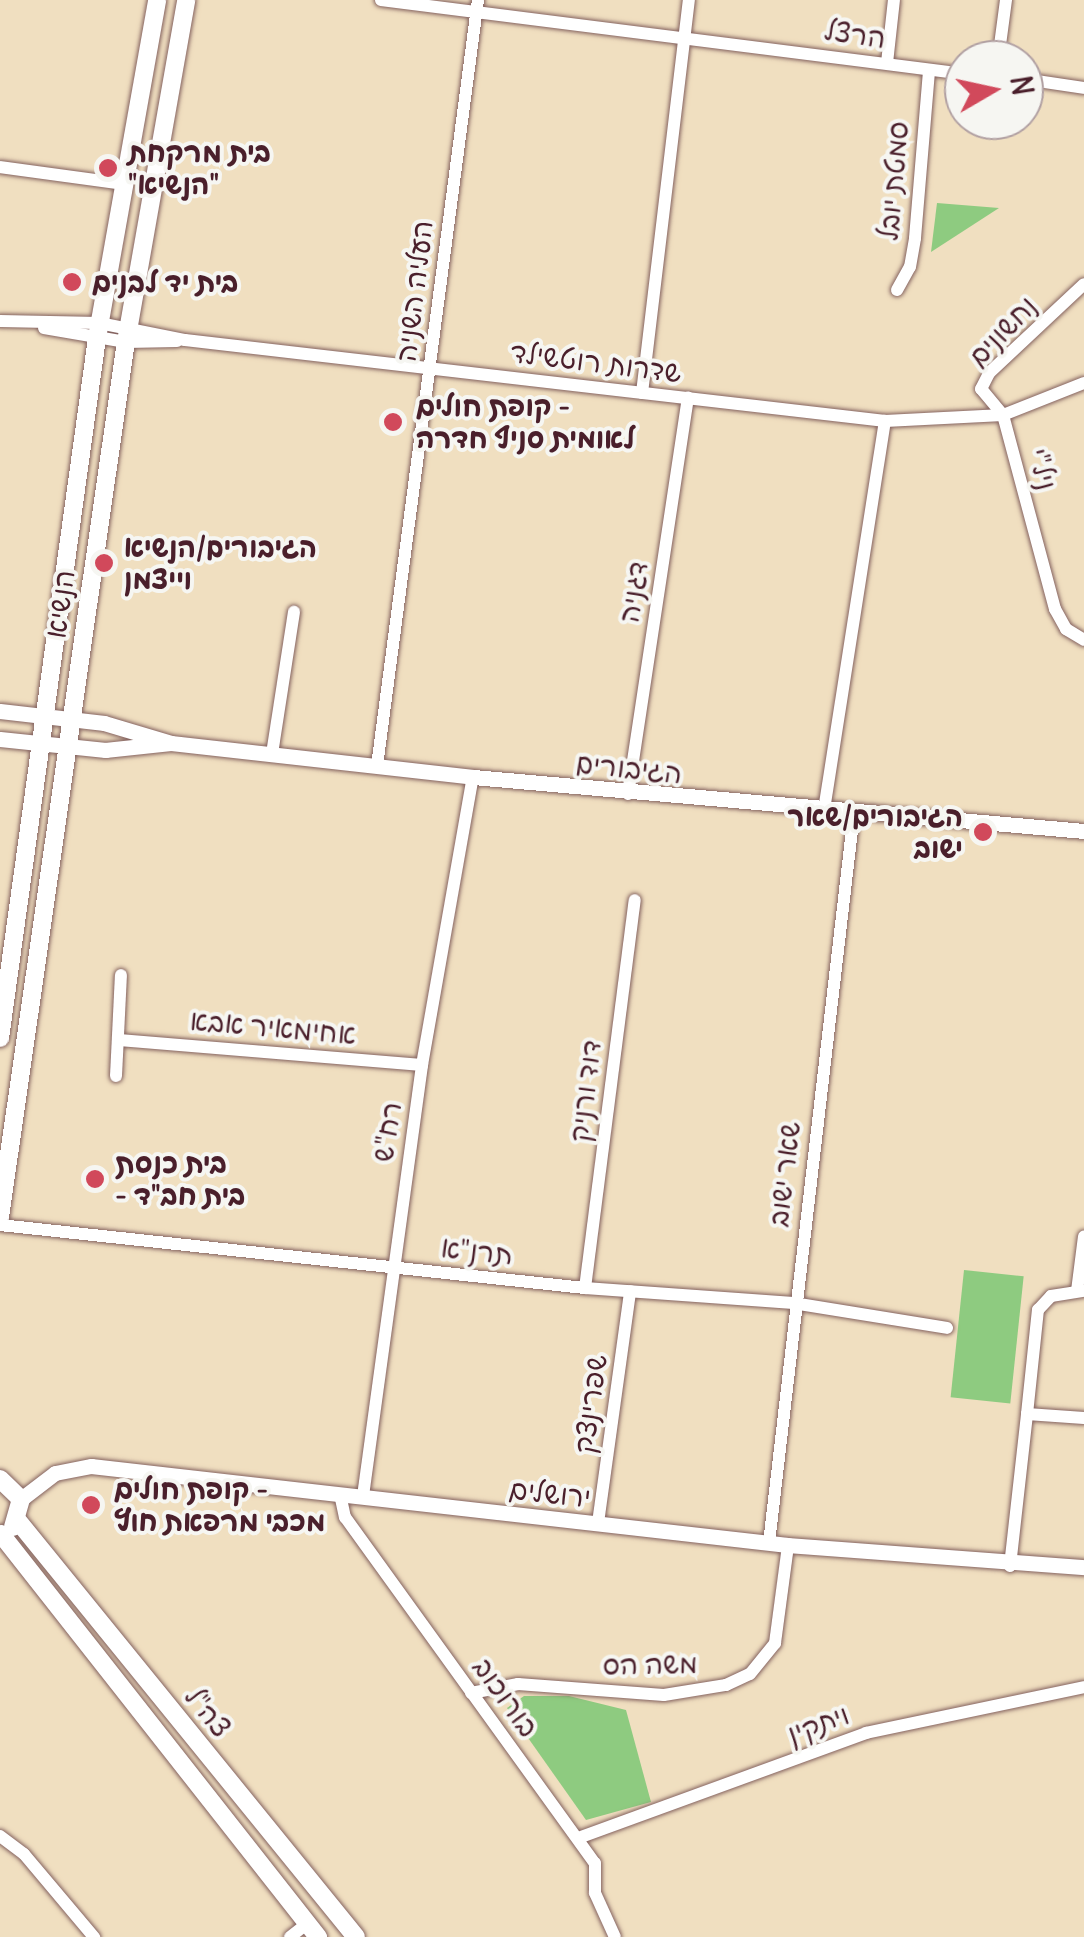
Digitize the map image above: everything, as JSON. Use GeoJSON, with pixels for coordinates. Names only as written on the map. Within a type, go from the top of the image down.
{"type":"FeatureCollection","features":[{"type":"Feature","properties":{"kind":"main road","name":"הנשיא"},"geometry":{"type":"LineString","coordinates":[[0,1034],[48,716],[98,330],[156,0]]}},
{"type":"Feature","properties":{"kind":"main road","name":"הנשיא"},"geometry":{"type":"LineString","coordinates":[[0,1216],[127,334],[186,0]]}},
{"type":"Feature","properties":{"kind":"main road"},"geometry":{"type":"LineString","coordinates":[[0,1479],[21,1498],[18,1521],[0,1534]]}},
{"type":"Feature","properties":{"kind":"main road","name":"צה\"ל"},"geometry":{"type":"LineString","coordinates":[[18,1521],[356,1937]]}},
{"type":"Feature","properties":{"kind":"main road","name":"צה\"ל"},"geometry":{"type":"LineString","coordinates":[[0,1534],[313,1930]]}},
{"type":"Feature","properties":{"kind":"street","name":"הרצל"},"geometry":{"type":"LineString","coordinates":[[381,0],[477,6],[944,73]]}},
{"type":"Feature","properties":{"kind":"street"},"geometry":{"type":"LineString","coordinates":[[642,393],[689,0]]}},
{"type":"Feature","properties":{"kind":"street"},"geometry":{"type":"LineString","coordinates":[[886,63],[894,0]]}},
{"type":"Feature","properties":{"kind":"street"},"geometry":{"type":"LineString","coordinates":[[1001,40],[1006,0]]}},
{"type":"Feature","properties":{"kind":"street","name":"העליה השניה"},"geometry":{"type":"LineString","coordinates":[[377,766],[477,6]]}},
{"type":"Feature","properties":{"kind":"street","name":"סמטת יובל"},"geometry":{"type":"LineString","coordinates":[[897,290],[915,238],[929,72]]}},
{"type":"Feature","properties":{"kind":"street"},"geometry":{"type":"LineString","coordinates":[[1044,83],[1084,88]]}},
{"type":"Feature","properties":{"kind":"street"},"geometry":{"type":"LineString","coordinates":[[0,167],[124,184]]}},
{"type":"Feature","properties":{"kind":"street","name":"נחשונים"},"geometry":{"type":"LineString","coordinates":[[1003,415],[981,388],[989,373],[1084,284]]}},
{"type":"Feature","properties":{"kind":"street","name":"שדרות רוטשילד"},"geometry":{"type":"LineString","coordinates":[[0,321],[885,421],[1003,415],[1084,383]]}},
{"type":"Feature","properties":{"kind":"street","name":"דגניה"},"geometry":{"type":"LineString","coordinates":[[628,794],[688,398]]}},
{"type":"Feature","properties":{"kind":"street","name":"ניל\"י"},"geometry":{"type":"LineString","coordinates":[[1003,415],[1055,609],[1066,629],[1084,640]]}},
{"type":"Feature","properties":{"kind":"street"},"geometry":{"type":"LineString","coordinates":[[824,810],[885,421]]}},
{"type":"Feature","properties":{"kind":"street"},"geometry":{"type":"LineString","coordinates":[[272,754],[294,612]]}},
{"type":"Feature","properties":{"kind":"street","name":"הגיבורים"},"geometry":{"type":"LineString","coordinates":[[0,711],[72,719],[171,743],[473,777],[628,794],[1084,831]]}},
{"type":"Feature","properties":{"kind":"street","name":"הגיבורים"},"geometry":{"type":"LineString","coordinates":[[0,739],[126,750],[171,743]]}},
{"type":"Feature","properties":{"kind":"street","name":"רח\"ש"},"geometry":{"type":"LineString","coordinates":[[363,1496],[422,1065],[473,777]]}},
{"type":"Feature","properties":{"kind":"street","name":"שאר ישוב"},"geometry":{"type":"LineString","coordinates":[[769,1542],[793,1303],[854,813]]}},
{"type":"Feature","properties":{"kind":"street","name":"דוד ורניק"},"geometry":{"type":"LineString","coordinates":[[585,1288],[634,900]]}},
{"type":"Feature","properties":{"kind":"street"},"geometry":{"type":"LineString","coordinates":[[116,1076],[121,974]]}},
{"type":"Feature","properties":{"kind":"street","name":"אחימאיר אבא"},"geometry":{"type":"LineString","coordinates":[[119,1040],[422,1065]]}},
{"type":"Feature","properties":{"kind":"street","name":"תרנ\"א"},"geometry":{"type":"LineString","coordinates":[[0,1224],[585,1288],[793,1303],[947,1328]]}},
{"type":"Feature","properties":{"kind":"street"},"geometry":{"type":"LineString","coordinates":[[1010,1566],[1038,1310],[1051,1296],[1080,1291],[1084,1236]]}},
{"type":"Feature","properties":{"kind":"street","name":"שפרינצק"},"geometry":{"type":"LineString","coordinates":[[598,1523],[630,1292]]}},
{"type":"Feature","properties":{"kind":"street"},"geometry":{"type":"LineString","coordinates":[[1027,1414],[1084,1418]]}},
{"type":"Feature","properties":{"kind":"street","name":"ירושלים"},"geometry":{"type":"LineString","coordinates":[[21,1498],[55,1473],[91,1466],[788,1546],[1010,1566],[1084,1567]]}},
{"type":"Feature","properties":{"kind":"street","name":"בורוכוב"},"geometry":{"type":"LineString","coordinates":[[340,1494],[345,1517],[595,1863],[595,1893],[615,1937]]}},
{"type":"Feature","properties":{"kind":"street","name":"משה הס"},"geometry":{"type":"LineString","coordinates":[[471,1692],[518,1684],[664,1695],[726,1686],[767,1658],[776,1642],[788,1546]]}},
{"type":"Feature","properties":{"kind":"street","name":"ויתקין"},"geometry":{"type":"LineString","coordinates":[[578,1838],[866,1733],[1084,1687]]}},
{"type":"Feature","properties":{"kind":"street"},"geometry":{"type":"LineString","coordinates":[[0,1836],[24,1854],[94,1937]]}},
{"type":"Feature","properties":{"kind":"street"},"geometry":{"type":"LineString","coordinates":[[290,1937],[313,1930]]}},
{"type":"Feature","properties":{"kind":"green space"},"geometry":{"type":"Polygon","coordinates":[[[937,203],[999,208],[931,252],[937,203]]]}},
{"type":"Feature","properties":{"kind":"green space"},"geometry":{"type":"Polygon","coordinates":[[[964,1270],[1024,1276],[1010,1404],[951,1397],[964,1270]]]}},
{"type":"Feature","properties":{"kind":"green space"},"geometry":{"type":"Polygon","coordinates":[[[524,1696],[569,1696],[626,1710],[651,1802],[586,1820],[507,1708],[524,1696]]]}},
{"type":"Feature","properties":{"kind":"place","name":"בית מרקחת \"הנשיא\""},"geometry":{"type":"Point","coordinates":[108,168]}},
{"type":"Feature","properties":{"kind":"place","name":"בית יד לבנים"},"geometry":{"type":"Point","coordinates":[72,282]}},
{"type":"Feature","properties":{"kind":"place","name":"קופת חולים - לאומית סניף חדרה"},"geometry":{"type":"Point","coordinates":[393,422]}},
{"type":"Feature","properties":{"kind":"place","name":"הגיבורים/הנשיא וייצמן"},"geometry":{"type":"Point","coordinates":[104,563]}},
{"type":"Feature","properties":{"kind":"place","name":"הגיבורים/שאר ישוב"},"geometry":{"type":"Point","coordinates":[983,832]}},
{"type":"Feature","properties":{"kind":"place","name":"בית כנסת - בית חב\"ד"},"geometry":{"type":"Point","coordinates":[95,1179]}},
{"type":"Feature","properties":{"kind":"place","name":"קופת חולים - מכבי מרפאת חוץ"},"geometry":{"type":"Point","coordinates":[91,1505]}}]}
